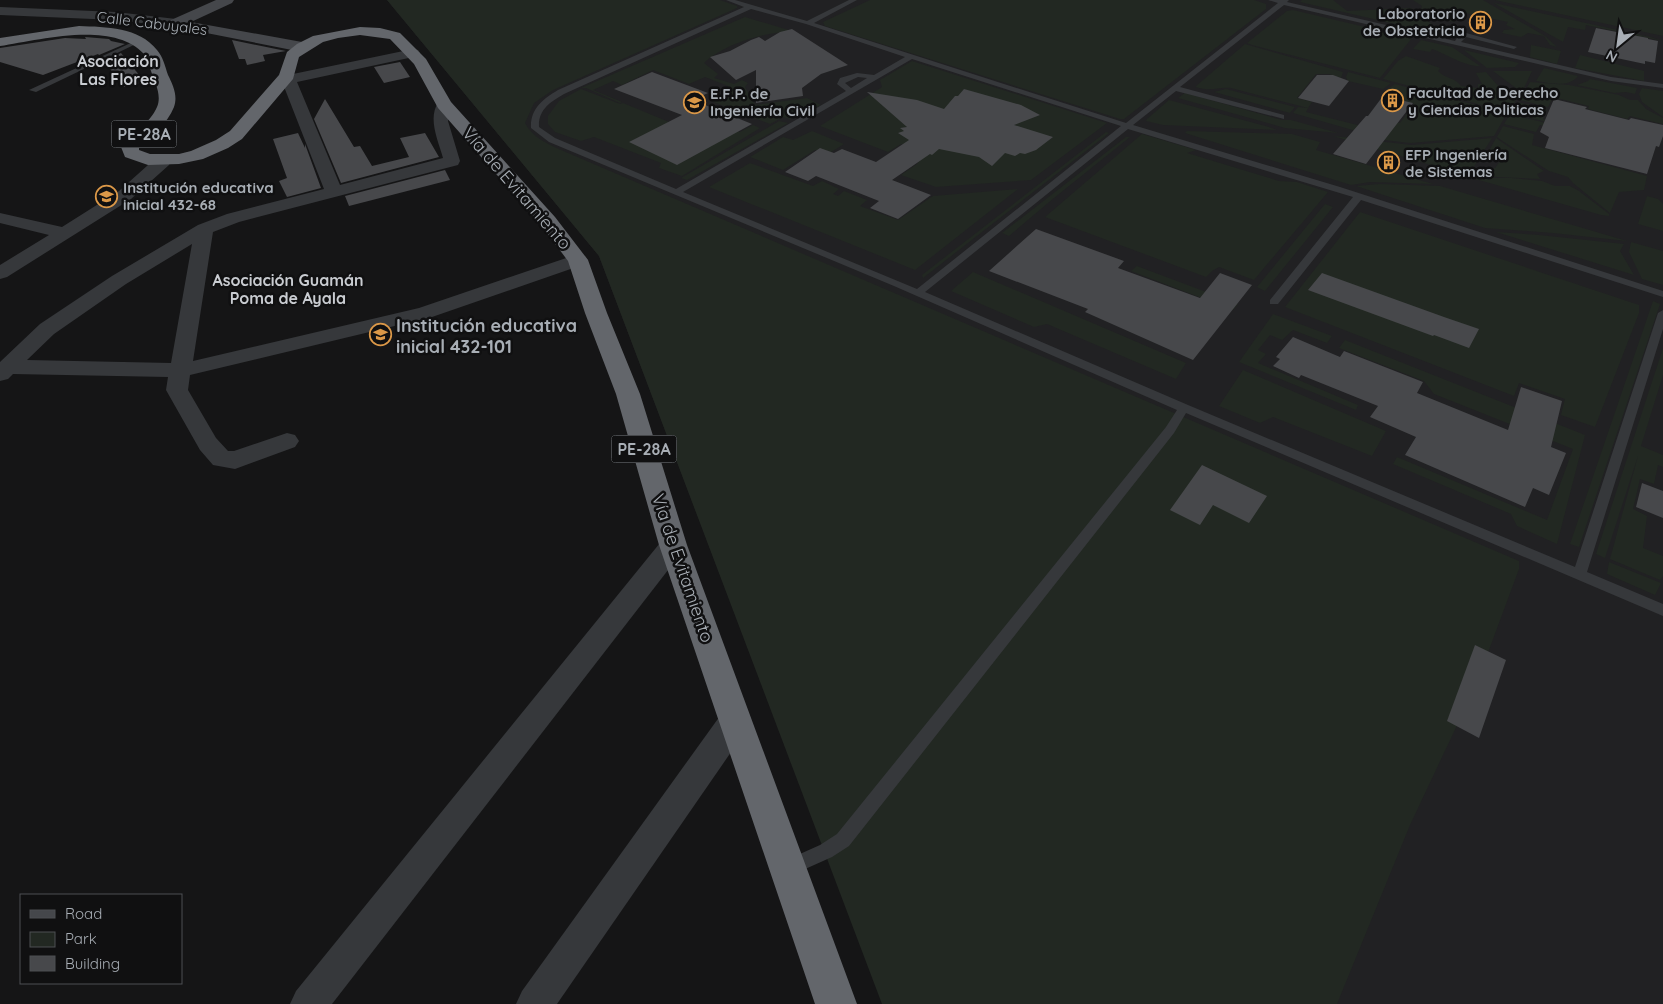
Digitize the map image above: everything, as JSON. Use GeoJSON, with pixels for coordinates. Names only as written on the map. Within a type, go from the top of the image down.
{"type":"FeatureCollection","features":[{"type":"Feature","properties":{"kind":"highway","name":"PE-28A"},"geometry":{"type":"LineString","coordinates":[[0,42],[55,33],[96,30],[118,34],[137,42],[152,53],[167,93],[166,106],[146,133],[130,147],[131,154],[148,160],[163,161],[197,155],[222,144],[236,135],[287,77],[292,55],[302,47]]}},
{"type":"Feature","properties":{"kind":"highway","name":"Vía de Evitamiento"},"geometry":{"type":"LineString","coordinates":[[302,47],[338,34],[380,32],[395,36],[421,62],[444,104],[548,221],[578,260],[596,313],[628,394],[673,545],[836,1004]]}},
{"type":"Feature","properties":{"kind":"street"},"geometry":{"type":"LineString","coordinates":[[176,23],[227,0]]}},
{"type":"Feature","properties":{"kind":"street"},"geometry":{"type":"LineString","coordinates":[[116,16],[130,6]]}},
{"type":"Feature","properties":{"kind":"street","name":"Calle Cabuyales"},"geometry":{"type":"LineString","coordinates":[[0,10],[116,16],[176,23],[302,47]]}},
{"type":"Feature","properties":{"kind":"street"},"geometry":{"type":"LineString","coordinates":[[334,192],[287,77],[413,53]]}},
{"type":"Feature","properties":{"kind":"street"},"geometry":{"type":"LineString","coordinates":[[4,371],[47,329],[144,264],[204,229],[232,218],[452,161],[440,121],[444,104]]}},
{"type":"Feature","properties":{"kind":"street"},"geometry":{"type":"LineString","coordinates":[[0,273],[125,195],[163,161]]}},
{"type":"Feature","properties":{"kind":"street"},"geometry":{"type":"LineString","coordinates":[[0,218],[66,232]]}},
{"type":"Feature","properties":{"kind":"street"},"geometry":{"type":"LineString","coordinates":[[204,229],[182,370],[177,390],[208,444],[221,459],[235,460],[287,441]]}},
{"type":"Feature","properties":{"kind":"street"},"geometry":{"type":"LineString","coordinates":[[4,371],[182,370],[425,313],[578,260]]}},
{"type":"Feature","properties":{"kind":"street"},"geometry":{"type":"LineString","coordinates":[[309,1004],[673,545]]}},
{"type":"Feature","properties":{"kind":"street"},"geometry":{"type":"LineString","coordinates":[[535,1004],[736,719]]}},
{"type":"Feature","properties":{"kind":"lane"},"geometry":{"type":"LineString","coordinates":[[729,0],[1128,126],[1359,196],[1663,294]]}},
{"type":"Feature","properties":{"kind":"lane"},"geometry":{"type":"LineString","coordinates":[[808,24],[854,0]]}},
{"type":"Feature","properties":{"kind":"lane"},"geometry":{"type":"LineString","coordinates":[[1271,0],[1284,1],[1457,44],[1611,79],[1663,86]]}},
{"type":"Feature","properties":{"kind":"lane"},"geometry":{"type":"LineString","coordinates":[[918,294],[960,258],[1284,1]]}},
{"type":"Feature","properties":{"kind":"lane"},"geometry":{"type":"LineString","coordinates":[[750,7],[561,92],[543,103],[535,117],[536,128],[552,140],[1663,610]]}},
{"type":"Feature","properties":{"kind":"lane"},"geometry":{"type":"LineString","coordinates":[[1457,44],[1461,36],[1466,35],[1514,47]]}},
{"type":"Feature","properties":{"kind":"lane"},"geometry":{"type":"LineString","coordinates":[[33,90],[137,42]]}},
{"type":"Feature","properties":{"kind":"lane"},"geometry":{"type":"LineString","coordinates":[[676,192],[911,56]]}},
{"type":"Feature","properties":{"kind":"lane"},"geometry":{"type":"LineString","coordinates":[[851,91],[841,84],[843,80],[857,75],[875,78]]}},
{"type":"Feature","properties":{"kind":"lane"},"geometry":{"type":"LineString","coordinates":[[1175,88],[1282,118]]}},
{"type":"Feature","properties":{"kind":"lane"},"geometry":{"type":"LineString","coordinates":[[1274,302],[1359,196]]}},
{"type":"Feature","properties":{"kind":"lane"},"geometry":{"type":"LineString","coordinates":[[1580,574],[1663,313]]}},
{"type":"Feature","properties":{"kind":"lane"},"geometry":{"type":"LineString","coordinates":[[788,868],[826,851],[843,840],[1170,430],[1184,408]]}},
{"type":"Feature","properties":{"kind":"shaded area"},"geometry":{"type":"Polygon","coordinates":[[[387,0],[1663,0],[1663,1004],[883,1004],[599,256],[387,0]]]}},
{"type":"Feature","properties":{"kind":"green space"},"geometry":{"type":"Polygon","coordinates":[[[387,0],[720,0],[737,6],[737,8],[553,90],[534,103],[525,123],[536,136],[561,150],[1519,561],[1519,569],[1476,685],[1410,825],[1337,1004],[882,1004],[599,256],[387,0]]]}},
{"type":"Feature","properties":{"kind":"green space"},"geometry":{"type":"Polygon","coordinates":[[[870,0],[1254,0],[1266,4],[1266,9],[1124,119],[1120,119],[825,26],[823,22],[870,0]]]}},
{"type":"Feature","properties":{"kind":"green space"},"geometry":{"type":"Polygon","coordinates":[[[1302,0],[1333,0],[1347,11],[1411,8],[1447,36],[1300,2],[1302,0]]]}},
{"type":"Feature","properties":{"kind":"green space"},"geometry":{"type":"Polygon","coordinates":[[[1413,0],[1483,0],[1545,36],[1557,47],[1550,45],[1544,36],[1528,33],[1521,37],[1502,33],[1504,30],[1515,29],[1506,25],[1508,22],[1460,12],[1454,22],[1430,16],[1421,11],[1422,6],[1413,0]]]}},
{"type":"Feature","properties":{"kind":"green space"},"geometry":{"type":"Polygon","coordinates":[[[1495,0],[1663,0],[1663,36],[1495,0]]]}},
{"type":"Feature","properties":{"kind":"green space"},"geometry":{"type":"Polygon","coordinates":[[[1494,3],[1663,41],[1586,25],[1585,30],[1568,27],[1563,42],[1494,3]]]}},
{"type":"Feature","properties":{"kind":"green space"},"geometry":{"type":"Polygon","coordinates":[[[1293,10],[1412,38],[1380,78],[1247,43],[1287,11],[1293,10]]]}},
{"type":"Feature","properties":{"kind":"green space"},"geometry":{"type":"Polygon","coordinates":[[[745,17],[795,32],[772,33],[746,40],[722,50],[704,63],[718,74],[714,78],[734,84],[742,80],[748,83],[745,87],[755,105],[807,98],[821,105],[791,119],[783,117],[770,124],[711,101],[725,94],[728,86],[705,77],[689,84],[653,70],[622,85],[613,81],[593,90],[622,102],[620,103],[586,88],[581,88],[745,17]]]}},
{"type":"Feature","properties":{"kind":"green space"},"geometry":{"type":"Polygon","coordinates":[[[1421,40],[1452,47],[1480,66],[1462,62],[1432,49],[1430,52],[1413,49],[1421,40]]]}},
{"type":"Feature","properties":{"kind":"green space"},"geometry":{"type":"Polygon","coordinates":[[[1245,44],[1343,72],[1341,78],[1329,74],[1316,74],[1297,98],[1312,102],[1308,108],[1231,88],[1210,89],[1195,87],[1245,44]]]}},
{"type":"Feature","properties":{"kind":"green space"},"geometry":{"type":"Polygon","coordinates":[[[1531,45],[1561,51],[1557,64],[1530,57],[1531,45]]]}},
{"type":"Feature","properties":{"kind":"green space"},"geometry":{"type":"Polygon","coordinates":[[[1464,50],[1519,63],[1515,67],[1487,68],[1464,50]]]}},
{"type":"Feature","properties":{"kind":"green space"},"geometry":{"type":"Polygon","coordinates":[[[1580,55],[1644,71],[1644,81],[1575,68],[1580,55]]]}},
{"type":"Feature","properties":{"kind":"green space"},"geometry":{"type":"Polygon","coordinates":[[[1406,56],[1440,68],[1438,71],[1441,74],[1461,86],[1478,88],[1478,84],[1482,84],[1476,73],[1486,72],[1498,86],[1518,97],[1508,112],[1383,79],[1398,61],[1406,56]]]}},
{"type":"Feature","properties":{"kind":"green space"},"geometry":{"type":"Polygon","coordinates":[[[912,61],[1107,123],[1031,180],[936,187],[901,175],[917,164],[924,153],[901,144],[888,152],[820,126],[882,87],[880,80],[912,61]]]}},
{"type":"Feature","properties":{"kind":"green space"},"geometry":{"type":"Polygon","coordinates":[[[1544,68],[1578,76],[1574,80],[1564,83],[1536,81],[1544,68]]]}},
{"type":"Feature","properties":{"kind":"green space"},"geometry":{"type":"Polygon","coordinates":[[[1493,71],[1532,71],[1524,88],[1520,91],[1493,71]]]}},
{"type":"Feature","properties":{"kind":"green space"},"geometry":{"type":"Polygon","coordinates":[[[1348,72],[1391,83],[1383,89],[1348,81],[1346,77],[1348,72]]]}},
{"type":"Feature","properties":{"kind":"green space"},"geometry":{"type":"Polygon","coordinates":[[[1590,79],[1637,88],[1635,94],[1626,92],[1614,93],[1577,85],[1590,79]]]}},
{"type":"Feature","properties":{"kind":"green space"},"geometry":{"type":"Polygon","coordinates":[[[1530,82],[1569,85],[1619,95],[1630,100],[1638,100],[1646,109],[1663,118],[1663,124],[1630,116],[1627,119],[1588,109],[1589,106],[1553,97],[1548,107],[1520,100],[1530,82]]]}},
{"type":"Feature","properties":{"kind":"green space"},"geometry":{"type":"Polygon","coordinates":[[[1395,84],[1507,113],[1494,136],[1410,143],[1375,139],[1377,117],[1400,123],[1414,104],[1399,100],[1402,96],[1386,90],[1395,84]]]}},
{"type":"Feature","properties":{"kind":"green space"},"geometry":{"type":"Polygon","coordinates":[[[1642,88],[1663,91],[1663,117],[1642,102],[1639,94],[1642,88]]]}},
{"type":"Feature","properties":{"kind":"green space"},"geometry":{"type":"Polygon","coordinates":[[[581,89],[620,104],[623,103],[669,122],[730,128],[740,132],[753,125],[760,128],[682,176],[659,168],[661,163],[594,137],[581,141],[555,132],[548,124],[548,116],[559,101],[581,89]]]}},
{"type":"Feature","properties":{"kind":"green space"},"geometry":{"type":"Polygon","coordinates":[[[1226,89],[1295,107],[1290,113],[1214,92],[1226,89]]]}},
{"type":"Feature","properties":{"kind":"green space"},"geometry":{"type":"Polygon","coordinates":[[[1185,93],[1282,120],[1291,120],[1338,133],[1285,128],[1178,98],[1185,93]]]}},
{"type":"Feature","properties":{"kind":"green space"},"geometry":{"type":"Polygon","coordinates":[[[1169,100],[1277,130],[1163,125],[1146,121],[1169,100]]]}},
{"type":"Feature","properties":{"kind":"green space"},"geometry":{"type":"Polygon","coordinates":[[[1518,102],[1547,109],[1543,119],[1577,127],[1591,133],[1511,113],[1518,102]]]}},
{"type":"Feature","properties":{"kind":"green space"},"geometry":{"type":"Polygon","coordinates":[[[1298,107],[1308,108],[1306,112],[1369,128],[1356,131],[1293,113],[1298,107]]]}},
{"type":"Feature","properties":{"kind":"green space"},"geometry":{"type":"Polygon","coordinates":[[[1510,114],[1655,150],[1652,153],[1540,125],[1536,132],[1504,124],[1510,114]]]}},
{"type":"Feature","properties":{"kind":"green space"},"geometry":{"type":"Polygon","coordinates":[[[779,121],[788,123],[687,180],[681,178],[779,121]]]}},
{"type":"Feature","properties":{"kind":"green space"},"geometry":{"type":"Polygon","coordinates":[[[1503,126],[1534,134],[1532,145],[1647,176],[1644,190],[1619,192],[1610,213],[1568,177],[1549,171],[1497,137],[1503,126]]]}},
{"type":"Feature","properties":{"kind":"green space"},"geometry":{"type":"Polygon","coordinates":[[[812,131],[844,144],[828,154],[815,150],[783,170],[750,157],[783,137],[793,140],[812,131]]]}},
{"type":"Feature","properties":{"kind":"green space"},"geometry":{"type":"Polygon","coordinates":[[[1187,131],[1292,134],[1320,142],[1316,150],[1433,184],[1370,182],[1351,185],[1185,133],[1187,131]]]}},
{"type":"Feature","properties":{"kind":"green space"},"geometry":{"type":"Polygon","coordinates":[[[1106,132],[1109,133],[923,278],[922,275],[1106,132]]]}},
{"type":"Feature","properties":{"kind":"green space"},"geometry":{"type":"Polygon","coordinates":[[[1142,134],[1196,150],[1187,153],[1279,181],[1297,182],[1328,192],[1254,280],[1219,267],[1206,277],[1045,217],[1142,134]]]}},
{"type":"Feature","properties":{"kind":"green space"},"geometry":{"type":"Polygon","coordinates":[[[1333,136],[1412,145],[1492,138],[1468,176],[1333,136]]]}},
{"type":"Feature","properties":{"kind":"green space"},"geometry":{"type":"Polygon","coordinates":[[[1126,137],[1130,137],[1009,236],[1002,233],[1126,137]]]}},
{"type":"Feature","properties":{"kind":"green space"},"geometry":{"type":"Polygon","coordinates":[[[1496,138],[1544,171],[1537,174],[1540,179],[1474,176],[1479,168],[1495,168],[1500,161],[1489,151],[1496,138]]]}},
{"type":"Feature","properties":{"kind":"green space"},"geometry":{"type":"Polygon","coordinates":[[[750,163],[813,186],[822,181],[839,189],[833,194],[838,196],[844,191],[867,200],[860,206],[898,220],[933,196],[1018,189],[915,270],[709,187],[750,163]]]}},
{"type":"Feature","properties":{"kind":"green space"},"geometry":{"type":"Polygon","coordinates":[[[1472,178],[1512,178],[1542,181],[1555,186],[1570,186],[1609,214],[1609,216],[1601,215],[1472,178]]]}},
{"type":"Feature","properties":{"kind":"green space"},"geometry":{"type":"Polygon","coordinates":[[[1380,184],[1440,186],[1627,241],[1485,228],[1356,186],[1380,184]]]}},
{"type":"Feature","properties":{"kind":"green space"},"geometry":{"type":"Polygon","coordinates":[[[1647,196],[1658,199],[1663,204],[1663,231],[1638,224],[1647,196]]]}},
{"type":"Feature","properties":{"kind":"green space"},"geometry":{"type":"Polygon","coordinates":[[[1325,204],[1333,207],[1265,291],[1257,287],[1325,204]]]}},
{"type":"Feature","properties":{"kind":"green space"},"geometry":{"type":"Polygon","coordinates":[[[1360,212],[1639,305],[1639,313],[1595,427],[1561,415],[1565,399],[1519,383],[1514,396],[1285,307],[1360,212]]]}},
{"type":"Feature","properties":{"kind":"green space"},"geometry":{"type":"Polygon","coordinates":[[[1496,232],[1624,244],[1620,251],[1634,275],[1496,232]]]}},
{"type":"Feature","properties":{"kind":"green space"},"geometry":{"type":"Polygon","coordinates":[[[1631,242],[1663,251],[1663,285],[1642,279],[1629,252],[1631,242]]]}},
{"type":"Feature","properties":{"kind":"green space"},"geometry":{"type":"Polygon","coordinates":[[[1137,266],[1238,304],[1233,310],[1131,271],[1137,266]]]}},
{"type":"Feature","properties":{"kind":"green space"},"geometry":{"type":"Polygon","coordinates":[[[973,272],[1186,363],[1176,379],[1047,324],[1034,327],[951,291],[973,272]]]}},
{"type":"Feature","properties":{"kind":"green space"},"geometry":{"type":"Polygon","coordinates":[[[1653,301],[1660,304],[1579,547],[1570,544],[1653,301]]]}},
{"type":"Feature","properties":{"kind":"green space"},"geometry":{"type":"Polygon","coordinates":[[[1273,314],[1332,336],[1327,343],[1293,330],[1282,340],[1270,335],[1258,350],[1266,354],[1258,363],[1358,405],[1356,410],[1239,362],[1273,314]]]}},
{"type":"Feature","properties":{"kind":"green space"},"geometry":{"type":"Polygon","coordinates":[[[1345,340],[1585,435],[1557,544],[1517,526],[1511,514],[1393,464],[1397,457],[1547,520],[1573,449],[1434,394],[1424,381],[1339,348],[1345,340]]]}},
{"type":"Feature","properties":{"kind":"green space"},"geometry":{"type":"Polygon","coordinates":[[[1663,348],[1663,375],[1641,446],[1663,455],[1663,467],[1658,465],[1654,484],[1640,479],[1633,509],[1647,516],[1643,548],[1663,556],[1663,576],[1660,580],[1610,559],[1638,456],[1605,558],[1596,554],[1663,348]]]}},
{"type":"Feature","properties":{"kind":"green space"},"geometry":{"type":"Polygon","coordinates":[[[1243,370],[1386,431],[1372,456],[1273,417],[1260,423],[1219,406],[1243,370]]]}},
{"type":"Feature","properties":{"kind":"green space"},"geometry":{"type":"Polygon","coordinates":[[[1609,562],[1661,583],[1655,595],[1607,574],[1609,562]]]}},
{"type":"Feature","properties":{"kind":"building"},"geometry":{"type":"Polygon","coordinates":[[[1596,28],[1658,41],[1655,63],[1645,61],[1645,64],[1588,52],[1596,28]]]}},
{"type":"Feature","properties":{"kind":"building"},"geometry":{"type":"Polygon","coordinates":[[[792,29],[848,65],[821,74],[802,88],[803,96],[756,103],[756,70],[736,80],[710,57],[730,51],[759,37],[765,41],[780,32],[792,29]]]}},
{"type":"Feature","properties":{"kind":"building"},"geometry":{"type":"Polygon","coordinates":[[[85,37],[109,39],[125,44],[43,75],[0,62],[0,48],[65,38],[86,39],[85,37]]]}},
{"type":"Feature","properties":{"kind":"building"},"geometry":{"type":"Polygon","coordinates":[[[232,40],[286,51],[263,55],[265,61],[247,65],[245,59],[239,59],[232,40]]]}},
{"type":"Feature","properties":{"kind":"building"},"geometry":{"type":"Polygon","coordinates":[[[121,53],[145,82],[124,87],[104,61],[121,53]]]}},
{"type":"Feature","properties":{"kind":"building"},"geometry":{"type":"Polygon","coordinates":[[[400,62],[410,77],[384,83],[374,67],[400,62]]]}},
{"type":"Feature","properties":{"kind":"building"},"geometry":{"type":"Polygon","coordinates":[[[652,72],[708,93],[693,100],[752,124],[677,165],[629,142],[682,115],[614,89],[652,72]]]}},
{"type":"Feature","properties":{"kind":"building"},"geometry":{"type":"Polygon","coordinates":[[[1317,75],[1333,75],[1349,81],[1329,106],[1298,98],[1317,75]]]}},
{"type":"Feature","properties":{"kind":"building"},"geometry":{"type":"Polygon","coordinates":[[[964,89],[1021,105],[1040,115],[1014,125],[1053,137],[1036,150],[1025,154],[1020,153],[1015,156],[1005,153],[992,166],[979,157],[939,149],[892,180],[931,195],[898,219],[870,208],[879,201],[816,176],[808,181],[785,172],[820,148],[834,153],[842,149],[876,162],[909,140],[898,133],[904,131],[900,128],[907,127],[867,92],[917,100],[944,109],[964,89]]]}},
{"type":"Feature","properties":{"kind":"building"},"geometry":{"type":"Polygon","coordinates":[[[1383,96],[1413,103],[1366,164],[1333,154],[1368,116],[1383,96]]]}},
{"type":"Feature","properties":{"kind":"building"},"geometry":{"type":"Polygon","coordinates":[[[325,99],[354,147],[360,146],[372,166],[409,157],[400,138],[425,133],[439,157],[341,183],[314,119],[325,99]]]}},
{"type":"Feature","properties":{"kind":"building"},"geometry":{"type":"Polygon","coordinates":[[[1554,99],[1629,120],[1631,118],[1663,125],[1663,136],[1659,147],[1656,146],[1647,174],[1545,148],[1549,137],[1540,132],[1554,99]]]}},
{"type":"Feature","properties":{"kind":"building"},"geometry":{"type":"Polygon","coordinates":[[[298,133],[305,148],[305,144],[321,188],[287,197],[279,181],[287,178],[273,139],[298,133]]]}},
{"type":"Feature","properties":{"kind":"building"},"geometry":{"type":"Polygon","coordinates":[[[445,170],[450,180],[349,206],[345,196],[445,170]]]}},
{"type":"Feature","properties":{"kind":"building"},"geometry":{"type":"Polygon","coordinates":[[[1036,229],[1124,261],[1118,268],[1200,298],[1220,273],[1252,285],[1193,360],[1085,312],[1088,309],[989,271],[1036,229]]]}},
{"type":"Feature","properties":{"kind":"building"},"geometry":{"type":"Polygon","coordinates":[[[1322,273],[1479,329],[1469,348],[1433,336],[1308,290],[1322,273]]]}},
{"type":"Feature","properties":{"kind":"building"},"geometry":{"type":"Polygon","coordinates":[[[1293,337],[1340,357],[1344,351],[1423,382],[1417,393],[1508,430],[1521,387],[1562,401],[1551,447],[1566,453],[1549,495],[1533,488],[1525,507],[1405,455],[1416,437],[1370,417],[1378,406],[1301,375],[1299,378],[1273,366],[1280,359],[1276,357],[1293,337]]]}},
{"type":"Feature","properties":{"kind":"building"},"geometry":{"type":"Polygon","coordinates":[[[1202,465],[1267,496],[1249,523],[1213,505],[1200,525],[1170,510],[1202,465]]]}},
{"type":"Feature","properties":{"kind":"building"},"geometry":{"type":"Polygon","coordinates":[[[1642,483],[1663,491],[1663,518],[1636,507],[1642,483]]]}},
{"type":"Feature","properties":{"kind":"building"},"geometry":{"type":"Polygon","coordinates":[[[1475,645],[1506,660],[1479,738],[1447,721],[1475,645]]]}},
{"type":"Feature","properties":{"kind":"place","name":"Laboratorio de Obstetricia"},"geometry":{"type":"Point","coordinates":[1481,22]}},
{"type":"Feature","properties":{"kind":"place","name":"Facultad de Derecho y Ciencias Politicas"},"geometry":{"type":"Point","coordinates":[1392,101]}},
{"type":"Feature","properties":{"kind":"place","name":"E.F.P. de Ingeniería Civil"},"geometry":{"type":"Point","coordinates":[694,102]}},
{"type":"Feature","properties":{"kind":"place","name":"EFP Ingeniería de Sistemas"},"geometry":{"type":"Point","coordinates":[1389,163]}},
{"type":"Feature","properties":{"kind":"place","name":"Institución educativa inicial 432-68"},"geometry":{"type":"Point","coordinates":[107,196]}},
{"type":"Feature","properties":{"kind":"place","name":"Institución educativa inicial 432-101"},"geometry":{"type":"Point","coordinates":[380,335]}},
{"type":"Feature","properties":{"kind":"district","name":"Asociación Las Flores"},"geometry":{"type":"Point","coordinates":[118,70]}},
{"type":"Feature","properties":{"kind":"district","name":"Asociación Guamán Poma de Ayala"},"geometry":{"type":"Point","coordinates":[288,289]}}]}
